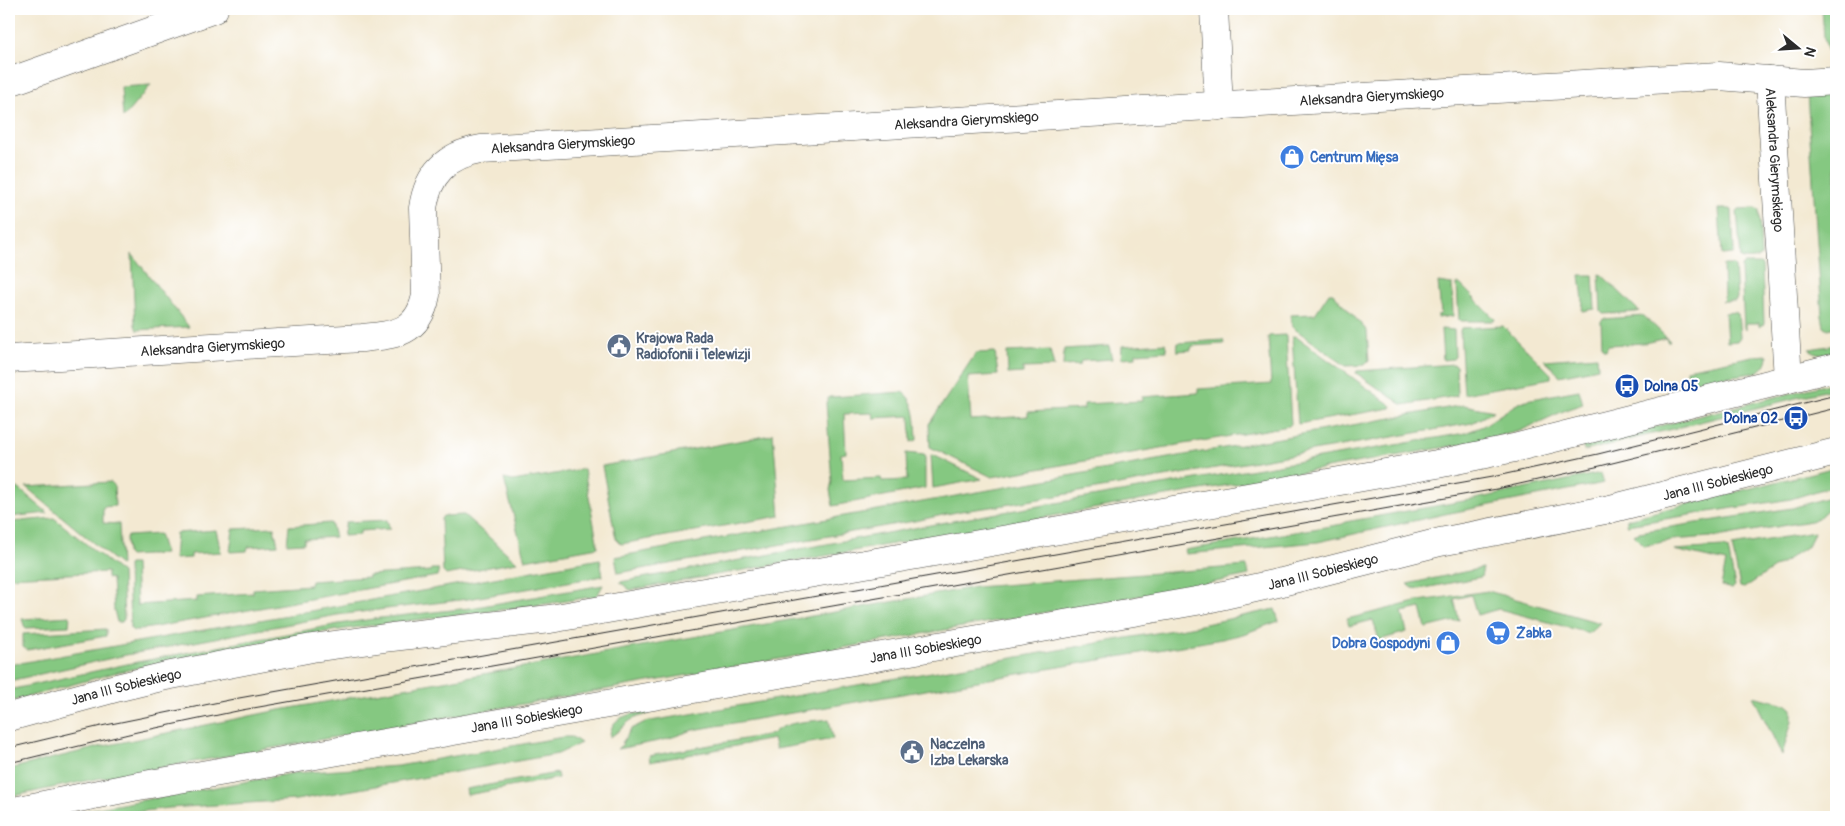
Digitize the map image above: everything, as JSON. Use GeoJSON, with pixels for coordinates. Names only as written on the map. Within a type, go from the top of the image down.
{"type":"FeatureCollection","features":[{"type":"Feature","properties":{"kind":"main road"},"geometry":{"type":"LineString","coordinates":[[9,82],[214,9]]}},
{"type":"Feature","properties":{"kind":"main road"},"geometry":{"type":"LineString","coordinates":[[1214,9],[1219,106]]}},
{"type":"Feature","properties":{"kind":"main road","name":"Aleksandra Gierymskiego"},"geometry":{"type":"LineString","coordinates":[[9,359],[362,338],[397,334],[415,322],[425,305],[423,208],[425,195],[437,172],[456,156],[468,151],[1719,76],[1770,80],[1788,379]]}},
{"type":"Feature","properties":{"kind":"main road"},"geometry":{"type":"LineString","coordinates":[[1770,80],[1804,83],[1836,81]]}},
{"type":"Feature","properties":{"kind":"main road","name":"Jana III Sobieskiego"},"geometry":{"type":"LineString","coordinates":[[9,717],[166,676],[312,648],[550,619],[1437,464],[1514,448],[1836,367]]}},
{"type":"Feature","properties":{"kind":"main road","name":"Jana III Sobieskiego"},"geometry":{"type":"LineString","coordinates":[[9,812],[133,787],[1202,600],[1440,542],[1610,509],[1836,452]]}},
{"type":"Feature","properties":{"kind":"green space"},"geometry":{"type":"Polygon","coordinates":[[[1822,9],[1836,9],[1836,67],[1832,67],[1824,38],[1822,9]]]}},
{"type":"Feature","properties":{"kind":"green space"},"geometry":{"type":"Polygon","coordinates":[[[151,85],[123,118],[121,87],[151,85]]]}},
{"type":"Feature","properties":{"kind":"green space"},"geometry":{"type":"Polygon","coordinates":[[[1836,91],[1836,327],[1828,329],[1824,326],[1822,316],[1807,93],[1836,91]]]}},
{"type":"Feature","properties":{"kind":"green space"},"geometry":{"type":"Polygon","coordinates":[[[1755,208],[1759,210],[1761,256],[1754,259],[1743,259],[1741,258],[1737,211],[1739,209],[1755,208]]]}},
{"type":"Feature","properties":{"kind":"green space"},"geometry":{"type":"Polygon","coordinates":[[[1719,209],[1732,210],[1733,254],[1722,255],[1719,209]]]}},
{"type":"Feature","properties":{"kind":"green space"},"geometry":{"type":"Polygon","coordinates":[[[132,254],[189,327],[137,330],[135,325],[132,254]]]}},
{"type":"Feature","properties":{"kind":"green space"},"geometry":{"type":"Polygon","coordinates":[[[1743,264],[1762,265],[1764,324],[1760,327],[1759,323],[1746,323],[1746,330],[1744,328],[1741,267],[1743,264]]]}},
{"type":"Feature","properties":{"kind":"green space"},"geometry":{"type":"Polygon","coordinates":[[[1723,265],[1733,265],[1735,267],[1737,298],[1735,301],[1722,301],[1724,299],[1723,265]]]}},
{"type":"Feature","properties":{"kind":"green space"},"geometry":{"type":"Polygon","coordinates":[[[1599,274],[1639,311],[1603,314],[1601,312],[1599,274]]]}},
{"type":"Feature","properties":{"kind":"green space"},"geometry":{"type":"Polygon","coordinates":[[[1580,275],[1593,275],[1595,309],[1582,311],[1583,301],[1580,275]]]}},
{"type":"Feature","properties":{"kind":"green space"},"geometry":{"type":"Polygon","coordinates":[[[1438,282],[1452,284],[1453,316],[1438,318],[1438,315],[1441,314],[1438,282]]]}},
{"type":"Feature","properties":{"kind":"green space"},"geometry":{"type":"Polygon","coordinates":[[[1457,284],[1460,284],[1495,319],[1494,321],[1459,321],[1457,284]]]}},
{"type":"Feature","properties":{"kind":"green space"},"geometry":{"type":"Polygon","coordinates":[[[1329,293],[1333,293],[1367,331],[1369,361],[1365,365],[1346,366],[1292,327],[1290,315],[1315,314],[1329,293]]]}},
{"type":"Feature","properties":{"kind":"green space"},"geometry":{"type":"Polygon","coordinates":[[[1735,312],[1738,314],[1740,337],[1737,341],[1727,342],[1725,313],[1735,312]]]}},
{"type":"Feature","properties":{"kind":"green space"},"geometry":{"type":"Polygon","coordinates":[[[1644,316],[1670,341],[1667,341],[1666,338],[1645,343],[1608,345],[1606,350],[1602,348],[1601,321],[1603,319],[1644,316]]]}},
{"type":"Feature","properties":{"kind":"green space"},"geometry":{"type":"Polygon","coordinates":[[[1503,326],[1551,374],[1551,378],[1464,394],[1461,328],[1503,326]]]}},
{"type":"Feature","properties":{"kind":"green space"},"geometry":{"type":"Polygon","coordinates":[[[1441,329],[1454,330],[1455,357],[1453,359],[1443,360],[1441,329]]]}},
{"type":"Feature","properties":{"kind":"green space"},"geometry":{"type":"Polygon","coordinates":[[[1285,335],[1291,424],[1289,426],[992,477],[930,447],[929,424],[976,353],[995,352],[998,375],[968,377],[971,420],[1028,416],[1028,412],[1084,409],[1084,404],[1142,401],[1142,397],[1198,393],[1198,389],[1271,384],[1268,337],[1285,335]]]}},
{"type":"Feature","properties":{"kind":"green space"},"geometry":{"type":"Polygon","coordinates":[[[1295,336],[1392,406],[1391,408],[1298,424],[1292,337],[1295,336]]]}},
{"type":"Feature","properties":{"kind":"green space"},"geometry":{"type":"Polygon","coordinates":[[[1223,340],[1224,344],[1192,346],[1191,350],[1177,351],[1178,343],[1223,340]]]}},
{"type":"Feature","properties":{"kind":"green space"},"geometry":{"type":"Polygon","coordinates":[[[1165,343],[1167,351],[1136,353],[1136,357],[1121,358],[1122,346],[1165,343]]]}},
{"type":"Feature","properties":{"kind":"green space"},"geometry":{"type":"Polygon","coordinates":[[[1836,345],[1836,352],[1829,354],[1822,354],[1809,349],[1836,345]]]}},
{"type":"Feature","properties":{"kind":"green space"},"geometry":{"type":"Polygon","coordinates":[[[1109,346],[1112,359],[1081,361],[1080,365],[1063,366],[1064,349],[1109,346]]]}},
{"type":"Feature","properties":{"kind":"green space"},"geometry":{"type":"Polygon","coordinates":[[[1050,350],[1054,367],[1023,368],[1023,373],[1008,374],[1007,352],[1050,350]]]}},
{"type":"Feature","properties":{"kind":"green space"},"geometry":{"type":"Polygon","coordinates":[[[1768,355],[1764,366],[1754,373],[1688,382],[1687,369],[1753,356],[1768,355]]]}},
{"type":"Feature","properties":{"kind":"green space"},"geometry":{"type":"Polygon","coordinates":[[[1597,356],[1598,368],[1559,376],[1544,360],[1597,356]]]}},
{"type":"Feature","properties":{"kind":"green space"},"geometry":{"type":"Polygon","coordinates":[[[1454,364],[1456,366],[1457,396],[1403,405],[1356,373],[1357,371],[1454,364]]]}},
{"type":"Feature","properties":{"kind":"green space"},"geometry":{"type":"Polygon","coordinates":[[[1836,382],[1836,388],[1584,451],[1582,445],[1836,382]]]}},
{"type":"Feature","properties":{"kind":"green space"},"geometry":{"type":"Polygon","coordinates":[[[1579,390],[1583,404],[1520,431],[1469,443],[630,590],[620,582],[963,519],[1465,433],[1483,426],[1526,400],[1579,390]]]}},
{"type":"Feature","properties":{"kind":"green space"},"geometry":{"type":"Polygon","coordinates":[[[902,392],[911,401],[913,407],[917,440],[911,442],[910,416],[873,418],[872,413],[844,414],[846,453],[841,454],[843,480],[881,478],[882,481],[907,480],[906,453],[925,455],[925,488],[833,506],[830,490],[832,481],[826,403],[829,397],[902,392]]]}},
{"type":"Feature","properties":{"kind":"green space"},"geometry":{"type":"Polygon","coordinates":[[[1464,405],[1494,411],[1472,423],[999,506],[961,511],[920,520],[618,573],[615,557],[1464,405]]]}},
{"type":"Feature","properties":{"kind":"green space"},"geometry":{"type":"Polygon","coordinates":[[[773,433],[780,516],[621,544],[616,539],[602,466],[771,435],[773,433]]]}},
{"type":"Feature","properties":{"kind":"green space"},"geometry":{"type":"Polygon","coordinates":[[[931,455],[933,455],[982,479],[933,488],[931,455]]]}},
{"type":"Feature","properties":{"kind":"green space"},"geometry":{"type":"Polygon","coordinates":[[[1836,467],[1836,485],[1791,499],[1627,525],[1627,519],[1836,467]]]}},
{"type":"Feature","properties":{"kind":"green space"},"geometry":{"type":"Polygon","coordinates":[[[584,469],[598,547],[525,560],[504,479],[513,481],[584,469]]]}},
{"type":"Feature","properties":{"kind":"green space"},"geometry":{"type":"Polygon","coordinates":[[[1601,473],[1604,483],[1445,514],[1318,542],[1186,554],[1185,550],[1343,524],[1345,522],[1475,499],[1601,473]]]}},
{"type":"Feature","properties":{"kind":"green space"},"geometry":{"type":"Polygon","coordinates":[[[111,482],[114,485],[115,506],[103,507],[103,523],[119,524],[121,566],[26,487],[111,482]]]}},
{"type":"Feature","properties":{"kind":"green space"},"geometry":{"type":"Polygon","coordinates":[[[18,488],[48,513],[9,517],[9,489],[18,488]]]}},
{"type":"Feature","properties":{"kind":"green space"},"geometry":{"type":"Polygon","coordinates":[[[1836,495],[1836,502],[1816,520],[1723,536],[1672,540],[1644,546],[1633,535],[1639,532],[1792,508],[1836,495]]]}},
{"type":"Feature","properties":{"kind":"green space"},"geometry":{"type":"Polygon","coordinates":[[[464,515],[517,562],[446,575],[443,572],[441,519],[443,516],[464,515]]]}},
{"type":"Feature","properties":{"kind":"green space"},"geometry":{"type":"Polygon","coordinates":[[[9,517],[10,522],[54,518],[122,573],[124,619],[122,622],[117,622],[114,610],[112,579],[107,578],[107,572],[9,577],[9,517]]]}},
{"type":"Feature","properties":{"kind":"green space"},"geometry":{"type":"Polygon","coordinates":[[[387,520],[390,529],[360,531],[360,535],[343,536],[346,522],[387,520]]]}},
{"type":"Feature","properties":{"kind":"green space"},"geometry":{"type":"Polygon","coordinates":[[[331,523],[335,537],[304,539],[304,543],[287,544],[289,526],[331,523]]]}},
{"type":"Feature","properties":{"kind":"green space"},"geometry":{"type":"Polygon","coordinates":[[[274,527],[278,545],[248,547],[247,551],[230,552],[233,529],[274,527]]]}},
{"type":"Feature","properties":{"kind":"green space"},"geometry":{"type":"Polygon","coordinates":[[[216,530],[221,552],[191,554],[191,558],[174,559],[176,533],[216,530]]]}},
{"type":"Feature","properties":{"kind":"green space"},"geometry":{"type":"Polygon","coordinates":[[[1814,532],[1809,545],[1744,588],[1740,587],[1732,546],[1814,532]]]}},
{"type":"Feature","properties":{"kind":"green space"},"geometry":{"type":"Polygon","coordinates":[[[159,534],[165,554],[129,556],[127,554],[126,537],[159,534]]]}},
{"type":"Feature","properties":{"kind":"green space"},"geometry":{"type":"Polygon","coordinates":[[[1723,547],[1728,549],[1735,586],[1732,589],[1721,586],[1726,562],[1674,550],[1723,547]]]}},
{"type":"Feature","properties":{"kind":"green space"},"geometry":{"type":"Polygon","coordinates":[[[600,559],[603,576],[468,599],[337,615],[126,655],[9,681],[9,665],[600,559]]]}},
{"type":"Feature","properties":{"kind":"green space"},"geometry":{"type":"Polygon","coordinates":[[[129,564],[135,564],[137,605],[197,601],[197,597],[253,593],[253,589],[310,585],[311,581],[439,569],[437,576],[133,631],[130,628],[129,564]]]}},
{"type":"Feature","properties":{"kind":"green space"},"geometry":{"type":"Polygon","coordinates":[[[1247,566],[1249,575],[1201,585],[90,780],[9,797],[9,769],[99,747],[274,711],[976,587],[1247,566]]]}},
{"type":"Feature","properties":{"kind":"green space"},"geometry":{"type":"Polygon","coordinates":[[[1483,568],[1481,577],[1420,589],[1413,588],[1407,584],[1483,568]]]}},
{"type":"Feature","properties":{"kind":"green space"},"geometry":{"type":"Polygon","coordinates":[[[603,585],[597,596],[519,608],[276,639],[274,641],[114,673],[9,702],[9,690],[127,664],[339,624],[470,608],[603,585]]]}},
{"type":"Feature","properties":{"kind":"green space"},"geometry":{"type":"Polygon","coordinates":[[[1488,591],[1600,623],[1589,633],[1499,609],[1477,615],[1471,595],[1454,599],[1459,620],[1426,628],[1421,608],[1402,612],[1407,632],[1379,640],[1373,620],[1349,626],[1347,619],[1419,601],[1488,591]]]}},
{"type":"Feature","properties":{"kind":"green space"},"geometry":{"type":"Polygon","coordinates":[[[1275,609],[1279,621],[1243,634],[1222,639],[693,730],[664,740],[617,749],[623,744],[631,729],[645,722],[1196,626],[1275,609]]]}},
{"type":"Feature","properties":{"kind":"green space"},"geometry":{"type":"Polygon","coordinates":[[[70,616],[69,626],[25,628],[22,619],[70,616]]]}},
{"type":"Feature","properties":{"kind":"green space"},"geometry":{"type":"Polygon","coordinates":[[[106,629],[106,636],[27,650],[23,647],[23,634],[106,629]]]}},
{"type":"Feature","properties":{"kind":"green space"},"geometry":{"type":"Polygon","coordinates":[[[1753,696],[1786,704],[1792,709],[1792,721],[1782,755],[1753,696]]]}},
{"type":"Feature","properties":{"kind":"green space"},"geometry":{"type":"Polygon","coordinates":[[[649,712],[649,714],[630,721],[610,737],[611,730],[618,720],[629,715],[649,712]]]}},
{"type":"Feature","properties":{"kind":"green space"},"geometry":{"type":"Polygon","coordinates":[[[829,719],[833,739],[776,749],[773,739],[650,762],[649,756],[772,734],[778,729],[791,724],[829,719]]]}},
{"type":"Feature","properties":{"kind":"green space"},"geometry":{"type":"Polygon","coordinates":[[[572,737],[581,743],[558,754],[296,800],[169,808],[96,817],[59,817],[79,812],[82,814],[88,810],[294,773],[398,766],[572,737]]]}},
{"type":"Feature","properties":{"kind":"green space"},"geometry":{"type":"Polygon","coordinates":[[[557,773],[558,778],[467,795],[466,789],[557,773]]]}},
{"type":"Feature","properties":{"kind":"tram line"},"geometry":{"type":"LineString","coordinates":[[9,748],[101,726],[239,698],[1492,477],[1598,454],[1836,395]]}},
{"type":"Feature","properties":{"kind":"tram line"},"geometry":{"type":"LineString","coordinates":[[9,763],[137,732],[242,710],[1497,489],[1600,466],[1836,408]]}},
{"type":"Feature","properties":{"kind":"place","name":"Centrum Mięsa"},"geometry":{"type":"Point","coordinates":[1292,157]}},
{"type":"Feature","properties":{"kind":"place","name":"Krajowa Rada Radiofonii i Telewizji"},"geometry":{"type":"Point","coordinates":[619,346]}},
{"type":"Feature","properties":{"kind":"place","name":"Dolna 05"},"geometry":{"type":"Point","coordinates":[1627,386]}},
{"type":"Feature","properties":{"kind":"place","name":"Dolna 02"},"geometry":{"type":"Point","coordinates":[1796,418]}},
{"type":"Feature","properties":{"kind":"place","name":"Żabka"},"geometry":{"type":"Point","coordinates":[1498,633]}},
{"type":"Feature","properties":{"kind":"place","name":"Dobra Gospodyni"},"geometry":{"type":"Point","coordinates":[1448,643]}},
{"type":"Feature","properties":{"kind":"place","name":"Naczelna Izba Lekarska"},"geometry":{"type":"Point","coordinates":[912,752]}}]}
